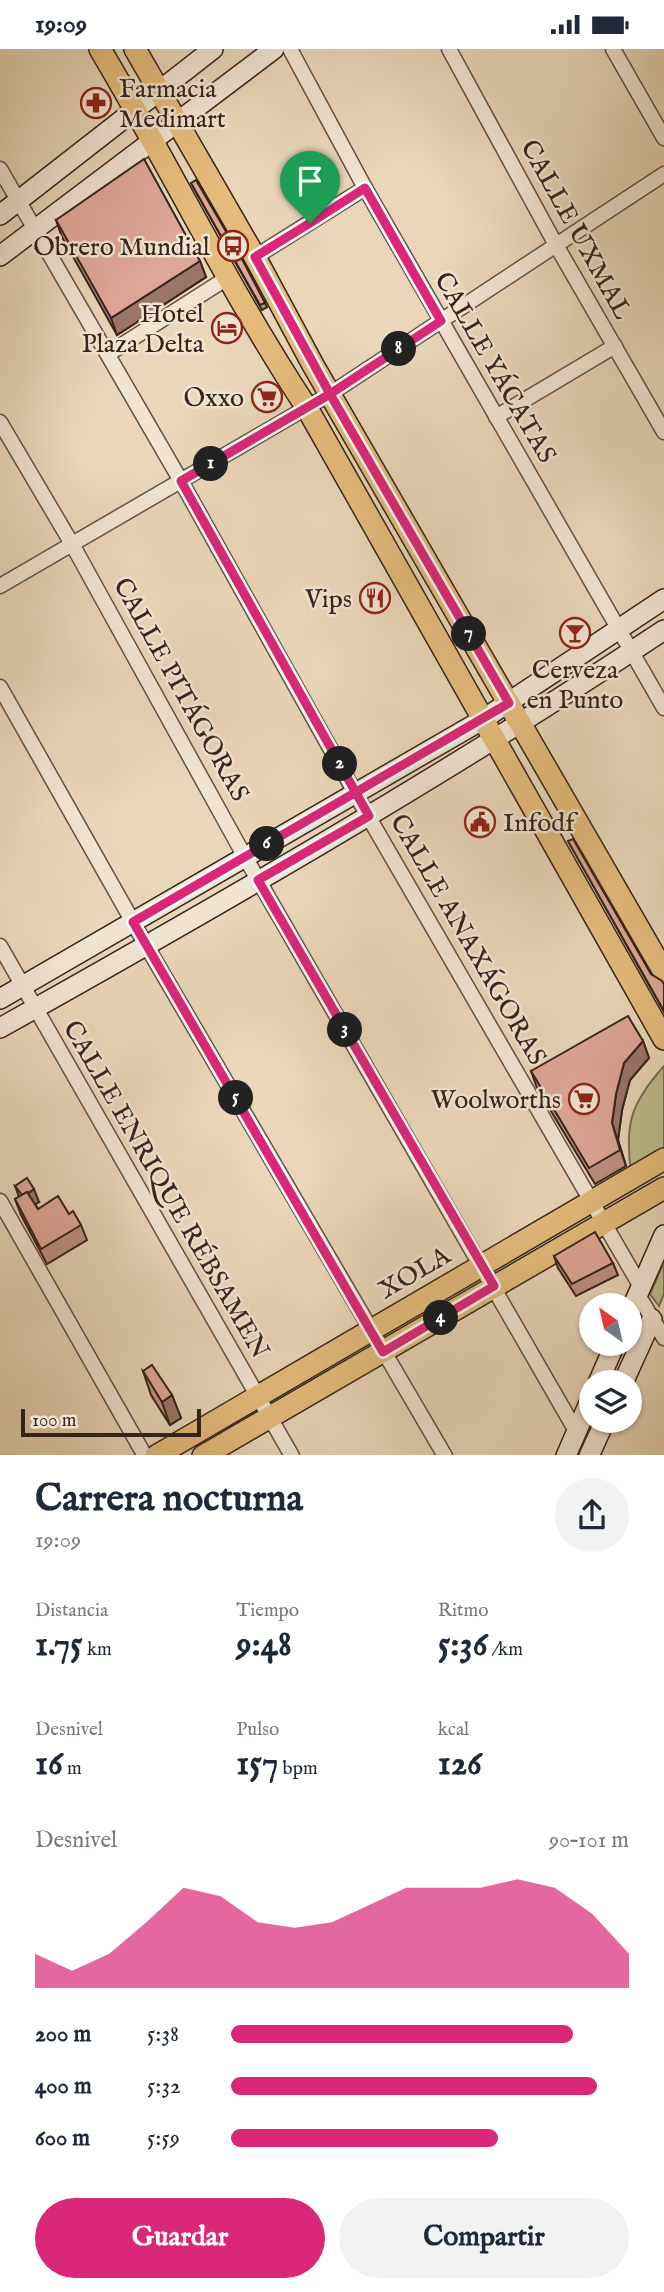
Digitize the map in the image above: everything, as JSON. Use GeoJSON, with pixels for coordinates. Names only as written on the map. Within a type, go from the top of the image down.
{"type":"FeatureCollection","features":[{"type":"Feature","properties":{"kind":"main road"},"geometry":{"type":"LineString","coordinates":[[100,49],[153,140],[227,278],[265,344],[307,408],[664,1039]]}},
{"type":"Feature","properties":{"kind":"main road"},"geometry":{"type":"LineString","coordinates":[[135,49],[255,257],[330,394],[664,972]]}},
{"type":"Feature","properties":{"kind":"main road","name":"XOLA"},"geometry":{"type":"LineString","coordinates":[[156,1455],[664,1159]]}},
{"type":"Feature","properties":{"kind":"main road","name":"XOLA"},"geometry":{"type":"LineString","coordinates":[[203,1455],[664,1188]]}},
{"type":"Feature","properties":{"kind":"street"},"geometry":{"type":"LineString","coordinates":[[0,215],[213,49]]}},
{"type":"Feature","properties":{"kind":"street"},"geometry":{"type":"LineString","coordinates":[[0,256],[274,49]]}},
{"type":"Feature","properties":{"kind":"street","name":"CALLE YÁCATAS"},"geometry":{"type":"LineString","coordinates":[[290,49],[365,188],[664,708]]}},
{"type":"Feature","properties":{"kind":"street","name":"CALLE UXMAL"},"geometry":{"type":"LineString","coordinates":[[449,49],[556,245],[664,432]]}},
{"type":"Feature","properties":{"kind":"street"},"geometry":{"type":"LineString","coordinates":[[613,49],[664,138]]}},
{"type":"Feature","properties":{"kind":"street","name":"CALLE ANAXÁGORAS"},"geometry":{"type":"LineString","coordinates":[[0,169],[604,1222],[634,1293]]}},
{"type":"Feature","properties":{"kind":"street"},"geometry":{"type":"LineString","coordinates":[[0,586],[330,394],[664,174]]}},
{"type":"Feature","properties":{"kind":"street"},"geometry":{"type":"LineString","coordinates":[[255,257],[365,188]]}},
{"type":"Feature","properties":{"kind":"street"},"geometry":{"type":"LineString","coordinates":[[108,354],[227,278]]}},
{"type":"Feature","properties":{"kind":"street"},"geometry":{"type":"LineString","coordinates":[[496,417],[615,346]]}},
{"type":"Feature","properties":{"kind":"street","name":"CALLE PITÁGORAS"},"geometry":{"type":"LineString","coordinates":[[0,422],[72,544],[258,880],[589,1455]]}},
{"type":"Feature","properties":{"kind":"street"},"geometry":{"type":"LineString","coordinates":[[0,999],[482,720],[664,599]]}},
{"type":"Feature","properties":{"kind":"street"},"geometry":{"type":"LineString","coordinates":[[0,1028],[369,816],[664,630]]}},
{"type":"Feature","properties":{"kind":"street"},"geometry":{"type":"LineString","coordinates":[[0,687],[146,945],[444,1455]]}},
{"type":"Feature","properties":{"kind":"street","name":"CALLE ENRIQUE RÉBSAMEN"},"geometry":{"type":"LineString","coordinates":[[0,946],[292,1455]]}},
{"type":"Feature","properties":{"kind":"street"},"geometry":{"type":"LineString","coordinates":[[0,1201],[145,1455]]}},
{"type":"Feature","properties":{"kind":"street"},"geometry":{"type":"LineString","coordinates":[[638,1293],[664,1235]]}},
{"type":"Feature","properties":{"kind":"street","name":"CALLE ANAXÁGORAS"},"geometry":{"type":"LineString","coordinates":[[642,1306],[664,1338]]}},
{"type":"Feature","properties":{"kind":"street"},"geometry":{"type":"LineString","coordinates":[[629,1370],[652,1319]]}},
{"type":"Feature","properties":{"kind":"street"},"geometry":{"type":"LineString","coordinates":[[566,1455],[579,1424]]}},
{"type":"Feature","properties":{"kind":"street"},"geometry":{"type":"LineString","coordinates":[[589,1455],[599,1433]]}},
{"type":"Feature","properties":{"kind":"green space"},"geometry":{"type":"Polygon","coordinates":[[[664,1066],[664,1152],[631,1172],[629,1140],[633,1114],[644,1091],[664,1066]]]}},
{"type":"Feature","properties":{"kind":"green space"},"geometry":{"type":"Polygon","coordinates":[[[664,1262],[664,1294],[659,1306],[650,1294],[664,1262]]]}},
{"type":"Feature","properties":{"kind":"building"},"geometry":{"type":"Polygon","coordinates":[[[144,159],[200,261],[111,318],[56,220],[144,159]]]}},
{"type":"Feature","properties":{"kind":"building"},"geometry":{"type":"Polygon","coordinates":[[[196,180],[265,303],[260,305],[191,183],[196,180]]]}},
{"type":"Feature","properties":{"kind":"building"},"geometry":{"type":"Polygon","coordinates":[[[573,839],[651,974],[664,984],[664,1011],[568,841],[573,839]]]}},
{"type":"Feature","properties":{"kind":"building","name":"Woolworths"},"geometry":{"type":"Polygon","coordinates":[[[628,1016],[643,1041],[624,1063],[616,1094],[612,1123],[620,1150],[589,1168],[531,1071],[628,1016]]]}},
{"type":"Feature","properties":{"kind":"building"},"geometry":{"type":"Polygon","coordinates":[[[27,1178],[34,1189],[22,1195],[15,1186],[27,1178]]]}},
{"type":"Feature","properties":{"kind":"building"},"geometry":{"type":"Polygon","coordinates":[[[27,1192],[38,1209],[58,1196],[69,1214],[73,1211],[81,1225],[41,1249],[15,1199],[27,1192]]]}},
{"type":"Feature","properties":{"kind":"building"},"geometry":{"type":"Polygon","coordinates":[[[595,1232],[613,1263],[572,1284],[554,1256],[595,1232]]]}},
{"type":"Feature","properties":{"kind":"building"},"geometry":{"type":"Polygon","coordinates":[[[152,1365],[172,1395],[162,1402],[143,1371],[152,1365]]]}},
{"type":"Feature","properties":{"kind":"place","name":"Farmacia Medimart"},"geometry":{"type":"Point","coordinates":[96,103]}},
{"type":"Feature","properties":{"kind":"place","name":"Obrero Mundial"},"geometry":{"type":"Point","coordinates":[233,246]}},
{"type":"Feature","properties":{"kind":"place","name":"Hotel Plaza Delta"},"geometry":{"type":"Point","coordinates":[227,328]}},
{"type":"Feature","properties":{"kind":"place","name":"Oxxo"},"geometry":{"type":"Point","coordinates":[267,397]}},
{"type":"Feature","properties":{"kind":"place","name":"Vips"},"geometry":{"type":"Point","coordinates":[375,598]}},
{"type":"Feature","properties":{"kind":"place","name":"Cerveza en Punto"},"geometry":{"type":"Point","coordinates":[575,633]}},
{"type":"Feature","properties":{"kind":"place","name":"Infodf"},"geometry":{"type":"Point","coordinates":[480,822]}},
{"type":"Feature","properties":{"kind":"place","name":"Woolworths"},"geometry":{"type":"Point","coordinates":[584,1099]}},
{"type":"Feature","properties":{"kind":"route"},"geometry":{"type":"LineString","coordinates":[[310,223],[255,257],[330,394],[181,481],[356,793],[369,816],[258,880],[494,1286],[383,1352],[133,922],[245,857],[356,793],[482,720],[509,703],[330,394],[441,321],[365,188],[310,223]]}}]}
